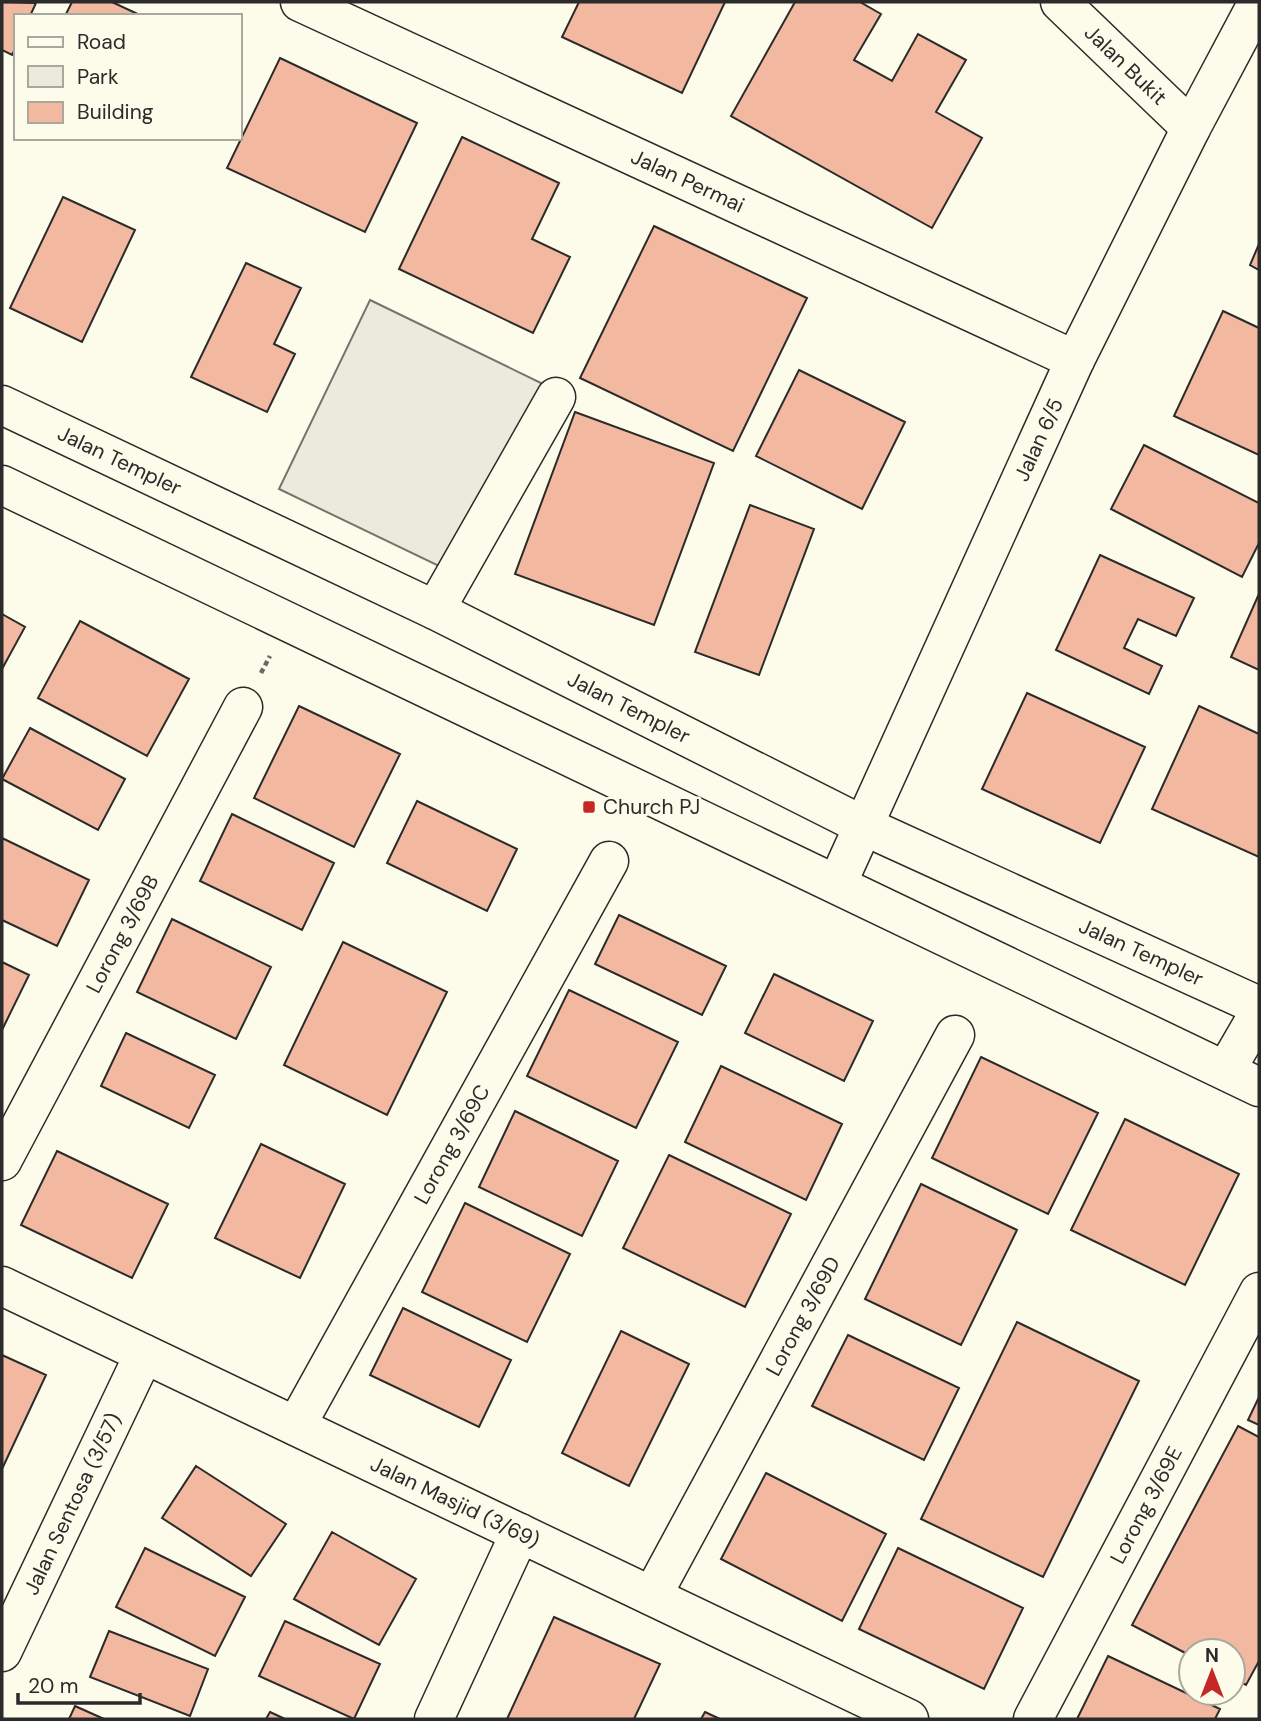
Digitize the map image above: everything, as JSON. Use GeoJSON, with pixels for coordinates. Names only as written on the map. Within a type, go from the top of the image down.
{"type":"FeatureCollection","features":[{"type":"Feature","properties":{"kind":"street","name":"Jalan Permai"},"geometry":{"type":"LineString","coordinates":[[300,2],[1075,360]]}},
{"type":"Feature","properties":{"kind":"street","name":"Jalan Bukit"},"geometry":{"type":"LineString","coordinates":[[1060,2],[1191,128]]}},
{"type":"Feature","properties":{"kind":"street","name":"Jalan 6/5"},"geometry":{"type":"LineString","coordinates":[[837,884],[1075,360],[1191,128],[1258,2]]}},
{"type":"Feature","properties":{"kind":"street"},"geometry":{"type":"LineString","coordinates":[[435,610],[556,397]]}},
{"type":"Feature","properties":{"kind":"street","name":"Jalan Templer"},"geometry":{"type":"LineString","coordinates":[[2,405],[435,610],[864,826],[1259,1006]]}},
{"type":"Feature","properties":{"kind":"street"},"geometry":{"type":"LineString","coordinates":[[2,485],[1243,1079],[1259,1013]]}},
{"type":"Feature","properties":{"kind":"street","name":"Lorong 3/69B"},"geometry":{"type":"LineString","coordinates":[[2,1161],[243,707]]}},
{"type":"Feature","properties":{"kind":"street","name":"Lorong 3/69C"},"geometry":{"type":"LineString","coordinates":[[296,1426],[609,861]]}},
{"type":"Feature","properties":{"kind":"street","name":"Lorong 3/69D"},"geometry":{"type":"LineString","coordinates":[[652,1596],[955,1035]]}},
{"type":"Feature","properties":{"kind":"street","name":"Jalan Masjid (3/69)"},"geometry":{"type":"LineString","coordinates":[[2,1286],[906,1718]]}},
{"type":"Feature","properties":{"kind":"street","name":"Lorong 3/69E"},"geometry":{"type":"LineString","coordinates":[[1033,1719],[1259,1292]]}},
{"type":"Feature","properties":{"kind":"street","name":"Jalan Sentosa (3/57)"},"geometry":{"type":"LineString","coordinates":[[2,1652],[144,1354]]}},
{"type":"Feature","properties":{"kind":"street"},"geometry":{"type":"LineString","coordinates":[[434,1719],[520,1533]]}},
{"type":"Feature","properties":{"kind":"path"},"geometry":{"type":"LineString","coordinates":[[243,707],[288,621]]}},
{"type":"Feature","properties":{"kind":"green space"},"geometry":{"type":"Polygon","coordinates":[[[370,300],[543,384],[441,567],[279,489],[370,300]]]}},
{"type":"Feature","properties":{"kind":"building"},"geometry":{"type":"Polygon","coordinates":[[[2,2],[36,3],[31,14],[14,14],[14,51],[12,55],[2,50],[2,2]]]}},
{"type":"Feature","properties":{"kind":"building"},"geometry":{"type":"Polygon","coordinates":[[[72,2],[112,2],[138,14],[66,14],[72,2]]]}},
{"type":"Feature","properties":{"kind":"building"},"geometry":{"type":"Polygon","coordinates":[[[579,2],[725,2],[682,93],[562,37],[579,2]]]}},
{"type":"Feature","properties":{"kind":"building"},"geometry":{"type":"Polygon","coordinates":[[[795,2],[860,2],[881,14],[854,60],[892,81],[918,34],[966,60],[936,112],[982,138],[932,228],[731,116],[795,2]]]}},
{"type":"Feature","properties":{"kind":"building"},"geometry":{"type":"Polygon","coordinates":[[[280,58],[417,123],[365,232],[227,168],[280,58]]]}},
{"type":"Feature","properties":{"kind":"building"},"geometry":{"type":"Polygon","coordinates":[[[462,137],[559,183],[532,239],[570,257],[533,333],[399,269],[462,137]]]}},
{"type":"Feature","properties":{"kind":"building"},"geometry":{"type":"Polygon","coordinates":[[[63,197],[135,230],[82,342],[10,308],[63,197]]]}},
{"type":"Feature","properties":{"kind":"building"},"geometry":{"type":"Polygon","coordinates":[[[654,226],[807,298],[733,451],[580,378],[654,226]]]}},
{"type":"Feature","properties":{"kind":"building"},"geometry":{"type":"Polygon","coordinates":[[[1259,244],[1259,270],[1250,265],[1259,244]]]}},
{"type":"Feature","properties":{"kind":"building"},"geometry":{"type":"Polygon","coordinates":[[[246,263],[301,288],[274,344],[295,354],[267,412],[191,377],[246,263]]]}},
{"type":"Feature","properties":{"kind":"building"},"geometry":{"type":"Polygon","coordinates":[[[1223,311],[1259,328],[1259,455],[1174,416],[1223,311]]]}},
{"type":"Feature","properties":{"kind":"building"},"geometry":{"type":"Polygon","coordinates":[[[799,370],[905,422],[862,509],[756,456],[799,370]]]}},
{"type":"Feature","properties":{"kind":"building"},"geometry":{"type":"Polygon","coordinates":[[[575,412],[714,463],[654,625],[515,574],[575,412]]]}},
{"type":"Feature","properties":{"kind":"building"},"geometry":{"type":"Polygon","coordinates":[[[1144,445],[1259,503],[1259,543],[1242,577],[1111,509],[1144,445]]]}},
{"type":"Feature","properties":{"kind":"building"},"geometry":{"type":"Polygon","coordinates":[[[750,505],[814,529],[759,675],[695,652],[750,505]]]}},
{"type":"Feature","properties":{"kind":"building"},"geometry":{"type":"Polygon","coordinates":[[[1100,555],[1194,598],[1176,636],[1138,619],[1124,648],[1162,666],[1149,694],[1056,650],[1100,555]]]}},
{"type":"Feature","properties":{"kind":"building"},"geometry":{"type":"Polygon","coordinates":[[[1259,597],[1259,670],[1231,657],[1259,597]]]}},
{"type":"Feature","properties":{"kind":"building"},"geometry":{"type":"Polygon","coordinates":[[[2,614],[25,627],[2,669],[2,614]]]}},
{"type":"Feature","properties":{"kind":"building"},"geometry":{"type":"Polygon","coordinates":[[[80,621],[189,679],[147,756],[38,698],[80,621]]]}},
{"type":"Feature","properties":{"kind":"building"},"geometry":{"type":"Polygon","coordinates":[[[1027,693],[1145,747],[1100,843],[982,789],[1027,693]]]}},
{"type":"Feature","properties":{"kind":"building"},"geometry":{"type":"Polygon","coordinates":[[[299,706],[400,754],[354,847],[254,798],[299,706]]]}},
{"type":"Feature","properties":{"kind":"building"},"geometry":{"type":"Polygon","coordinates":[[[1199,706],[1259,734],[1259,857],[1152,809],[1199,706]]]}},
{"type":"Feature","properties":{"kind":"building"},"geometry":{"type":"Polygon","coordinates":[[[30,728],[125,779],[98,830],[2,779],[30,728]]]}},
{"type":"Feature","properties":{"kind":"building"},"geometry":{"type":"Polygon","coordinates":[[[417,801],[517,849],[487,911],[387,863],[417,801]]]}},
{"type":"Feature","properties":{"kind":"building"},"geometry":{"type":"Polygon","coordinates":[[[232,814],[334,863],[302,930],[200,881],[232,814]]]}},
{"type":"Feature","properties":{"kind":"building"},"geometry":{"type":"Polygon","coordinates":[[[2,838],[89,880],[57,946],[2,920],[2,838]]]}},
{"type":"Feature","properties":{"kind":"building"},"geometry":{"type":"Polygon","coordinates":[[[619,915],[726,966],[702,1015],[595,964],[619,915]]]}},
{"type":"Feature","properties":{"kind":"building"},"geometry":{"type":"Polygon","coordinates":[[[172,919],[271,967],[236,1039],[137,992],[172,919]]]}},
{"type":"Feature","properties":{"kind":"building"},"geometry":{"type":"Polygon","coordinates":[[[343,942],[447,992],[387,1115],[284,1065],[343,942]]]}},
{"type":"Feature","properties":{"kind":"building"},"geometry":{"type":"Polygon","coordinates":[[[2,962],[29,975],[2,1030],[2,962]]]}},
{"type":"Feature","properties":{"kind":"building"},"geometry":{"type":"Polygon","coordinates":[[[774,974],[873,1021],[844,1081],[745,1033],[774,974]]]}},
{"type":"Feature","properties":{"kind":"building"},"geometry":{"type":"Polygon","coordinates":[[[569,990],[678,1042],[636,1128],[527,1076],[569,990]]]}},
{"type":"Feature","properties":{"kind":"building"},"geometry":{"type":"Polygon","coordinates":[[[126,1033],[215,1075],[189,1128],[101,1086],[126,1033]]]}},
{"type":"Feature","properties":{"kind":"building"},"geometry":{"type":"Polygon","coordinates":[[[981,1057],[1098,1113],[1048,1214],[932,1158],[981,1057]]]}},
{"type":"Feature","properties":{"kind":"building"},"geometry":{"type":"Polygon","coordinates":[[[721,1066],[842,1124],[806,1200],[685,1142],[721,1066]]]}},
{"type":"Feature","properties":{"kind":"building"},"geometry":{"type":"Polygon","coordinates":[[[515,1111],[618,1161],[582,1236],[479,1187],[515,1111]]]}},
{"type":"Feature","properties":{"kind":"building"},"geometry":{"type":"Polygon","coordinates":[[[1125,1119],[1239,1174],[1185,1285],[1071,1230],[1125,1119]]]}},
{"type":"Feature","properties":{"kind":"building"},"geometry":{"type":"Polygon","coordinates":[[[261,1144],[345,1184],[300,1278],[215,1238],[261,1144]]]}},
{"type":"Feature","properties":{"kind":"building"},"geometry":{"type":"Polygon","coordinates":[[[57,1151],[168,1204],[132,1278],[21,1225],[57,1151]]]}},
{"type":"Feature","properties":{"kind":"building"},"geometry":{"type":"Polygon","coordinates":[[[669,1155],[791,1214],[745,1307],[623,1248],[669,1155]]]}},
{"type":"Feature","properties":{"kind":"building"},"geometry":{"type":"Polygon","coordinates":[[[921,1184],[1017,1230],[961,1345],[865,1299],[921,1184]]]}},
{"type":"Feature","properties":{"kind":"building"},"geometry":{"type":"Polygon","coordinates":[[[465,1203],[570,1254],[527,1342],[422,1292],[465,1203]]]}},
{"type":"Feature","properties":{"kind":"building"},"geometry":{"type":"Polygon","coordinates":[[[403,1308],[511,1360],[479,1427],[370,1375],[403,1308]]]}},
{"type":"Feature","properties":{"kind":"building"},"geometry":{"type":"Polygon","coordinates":[[[1017,1322],[1139,1381],[1043,1577],[921,1519],[1017,1322]]]}},
{"type":"Feature","properties":{"kind":"building"},"geometry":{"type":"Polygon","coordinates":[[[621,1331],[689,1364],[629,1486],[562,1453],[621,1331]]]}},
{"type":"Feature","properties":{"kind":"building"},"geometry":{"type":"Polygon","coordinates":[[[848,1335],[959,1388],[924,1460],[812,1406],[848,1335]]]}},
{"type":"Feature","properties":{"kind":"building"},"geometry":{"type":"Polygon","coordinates":[[[2,1355],[46,1375],[2,1469],[2,1355]]]}},
{"type":"Feature","properties":{"kind":"building"},"geometry":{"type":"Polygon","coordinates":[[[1259,1397],[1259,1425],[1248,1420],[1259,1397]]]}},
{"type":"Feature","properties":{"kind":"building"},"geometry":{"type":"Polygon","coordinates":[[[1238,1426],[1259,1437],[1259,1661],[1247,1683],[1247,1637],[1177,1637],[1177,1649],[1132,1625],[1238,1426]]]}},
{"type":"Feature","properties":{"kind":"building"},"geometry":{"type":"Polygon","coordinates":[[[196,1466],[286,1524],[251,1576],[162,1518],[196,1466]]]}},
{"type":"Feature","properties":{"kind":"building"},"geometry":{"type":"Polygon","coordinates":[[[766,1473],[886,1534],[842,1621],[721,1559],[766,1473]]]}},
{"type":"Feature","properties":{"kind":"building"},"geometry":{"type":"Polygon","coordinates":[[[332,1532],[416,1579],[379,1645],[294,1599],[332,1532]]]}},
{"type":"Feature","properties":{"kind":"building"},"geometry":{"type":"Polygon","coordinates":[[[145,1548],[245,1597],[215,1656],[116,1607],[145,1548]]]}},
{"type":"Feature","properties":{"kind":"building"},"geometry":{"type":"Polygon","coordinates":[[[898,1548],[1023,1608],[984,1689],[859,1629],[898,1548]]]}},
{"type":"Feature","properties":{"kind":"building"},"geometry":{"type":"Polygon","coordinates":[[[554,1617],[660,1664],[634,1719],[507,1719],[554,1617]]]}},
{"type":"Feature","properties":{"kind":"building"},"geometry":{"type":"Polygon","coordinates":[[[285,1621],[380,1664],[354,1719],[259,1676],[285,1621]]]}},
{"type":"Feature","properties":{"kind":"building"},"geometry":{"type":"Polygon","coordinates":[[[109,1631],[208,1669],[190,1716],[90,1677],[109,1631]]]}},
{"type":"Feature","properties":{"kind":"building"},"geometry":{"type":"Polygon","coordinates":[[[1108,1656],[1177,1689],[1177,1707],[1220,1709],[1215,1719],[1077,1719],[1108,1656]]]}},
{"type":"Feature","properties":{"kind":"building"},"geometry":{"type":"Polygon","coordinates":[[[75,1706],[104,1719],[69,1719],[75,1706]]]}},
{"type":"Feature","properties":{"kind":"building"},"geometry":{"type":"Polygon","coordinates":[[[270,1712],[285,1719],[266,1719],[270,1712]]]}},
{"type":"Feature","properties":{"kind":"building"},"geometry":{"type":"Polygon","coordinates":[[[705,1712],[720,1719],[701,1719],[705,1712]]]}},
{"type":"Feature","properties":{"kind":"place","name":"Church PJ"},"geometry":{"type":"Point","coordinates":[589,807]}}]}
